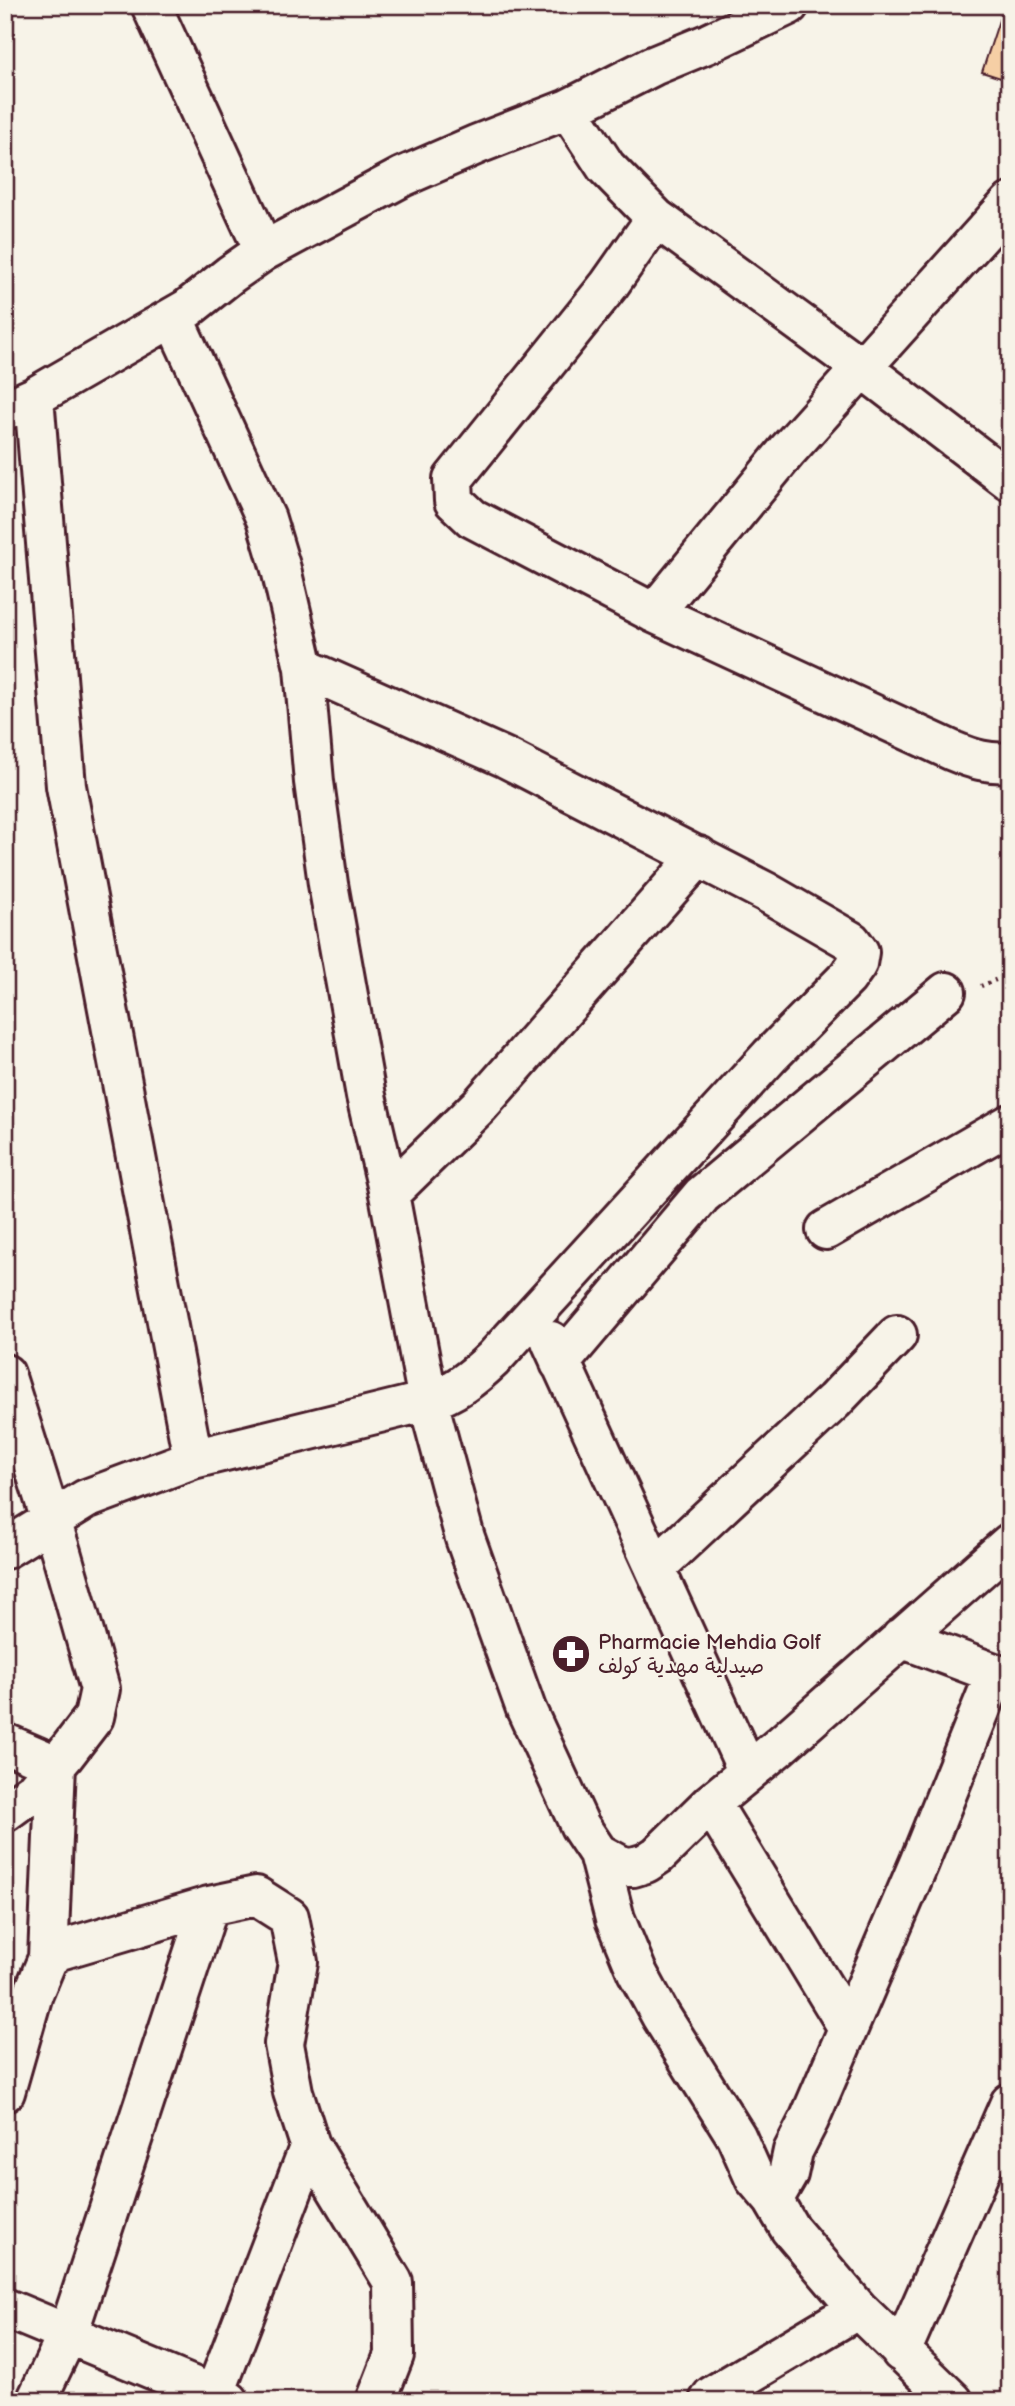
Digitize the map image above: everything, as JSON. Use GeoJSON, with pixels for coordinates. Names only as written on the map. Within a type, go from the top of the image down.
{"type":"FeatureCollection","features":[{"type":"Feature","properties":{"kind":"street"},"geometry":{"type":"LineString","coordinates":[[151,5],[264,251]]}},
{"type":"Feature","properties":{"kind":"street"},"geometry":{"type":"LineString","coordinates":[[193,1459],[66,786],[20,403],[173,317],[264,251],[402,177],[568,109],[653,66],[789,5]]}},
{"type":"Feature","properties":{"kind":"street"},"geometry":{"type":"LineString","coordinates":[[568,109],[607,167],[656,219],[862,368],[1010,481]]}},
{"type":"Feature","properties":{"kind":"street"},"geometry":{"type":"LineString","coordinates":[[654,613],[787,451],[1010,203]]}},
{"type":"Feature","properties":{"kind":"street"},"geometry":{"type":"LineString","coordinates":[[656,219],[609,285],[453,479],[454,501],[472,518],[654,613],[953,751],[975,760],[1010,762]]}},
{"type":"Feature","properties":{"kind":"street"},"geometry":{"type":"LineString","coordinates":[[173,317],[267,519],[281,569],[304,668],[314,782],[328,884],[366,1096],[389,1194],[428,1401],[465,1538],[526,1709],[580,1826],[598,1853],[615,1919],[637,1972],[661,2016],[736,2136],[755,2179],[773,2200],[790,2229],[858,2309],[927,2383]]}},
{"type":"Feature","properties":{"kind":"street"},"geometry":{"type":"LineString","coordinates":[[5,1549],[86,1499],[193,1459],[448,1394],[478,1373],[770,1056],[848,978],[857,964],[859,952],[852,941],[699,856],[506,758],[304,668]]}},
{"type":"Feature","properties":{"kind":"street"},"geometry":{"type":"LineString","coordinates":[[389,1194],[480,1105],[699,856]]}},
{"type":"Feature","properties":{"kind":"street"},"geometry":{"type":"LineString","coordinates":[[560,1363],[702,1195],[946,992]]}},
{"type":"Feature","properties":{"kind":"street"},"geometry":{"type":"LineString","coordinates":[[826,1230],[1010,1124]]}},
{"type":"Feature","properties":{"kind":"street"},"geometry":{"type":"LineString","coordinates":[[538,1309],[560,1363],[748,1772]]}},
{"type":"Feature","properties":{"kind":"street"},"geometry":{"type":"LineString","coordinates":[[655,1568],[834,1401],[897,1335]]}},
{"type":"Feature","properties":{"kind":"street"},"geometry":{"type":"LineString","coordinates":[[5,1374],[100,1689],[94,1717],[35,1790],[5,1812]]}},
{"type":"Feature","properties":{"kind":"street"},"geometry":{"type":"LineString","coordinates":[[598,1853],[622,1866],[633,1867],[646,1863],[673,1842],[711,1803],[1010,1543]]}},
{"type":"Feature","properties":{"kind":"street"},"geometry":{"type":"LineString","coordinates":[[773,2200],[788,2174],[793,2151],[809,2120],[847,2026],[1002,1676],[901,1638]]}},
{"type":"Feature","properties":{"kind":"street"},"geometry":{"type":"LineString","coordinates":[[5,1743],[56,1765]]}},
{"type":"Feature","properties":{"kind":"street"},"geometry":{"type":"LineString","coordinates":[[5,2092],[33,1994],[48,1958],[56,1765]]}},
{"type":"Feature","properties":{"kind":"street"},"geometry":{"type":"LineString","coordinates":[[711,1803],[847,2026]]}},
{"type":"Feature","properties":{"kind":"street"},"geometry":{"type":"LineString","coordinates":[[48,1958],[60,1950],[209,1906],[256,1896],[289,1917],[298,1962],[284,2044],[293,2092],[310,2145],[393,2282],[394,2355],[376,2401]]}},
{"type":"Feature","properties":{"kind":"street"},"geometry":{"type":"LineString","coordinates":[[36,2401],[68,2334],[209,1906]]}},
{"type":"Feature","properties":{"kind":"street"},"geometry":{"type":"LineString","coordinates":[[927,2383],[1010,2103]]}},
{"type":"Feature","properties":{"kind":"street"},"geometry":{"type":"LineString","coordinates":[[5,2308],[218,2399],[310,2145]]}},
{"type":"Feature","properties":{"kind":"street"},"geometry":{"type":"LineString","coordinates":[[709,2401],[712,2396],[858,2309]]}},
{"type":"Feature","properties":{"kind":"building"},"geometry":{"type":"Polygon","coordinates":[[[1004,5],[1010,5],[1010,81],[982,72],[1004,5]]]}},
{"type":"Feature","properties":{"kind":"place","name":"Pharmacie Mehdia Golf صيدلية مهدية كولف"},"geometry":{"type":"Point","coordinates":[571,1654]}}]}
